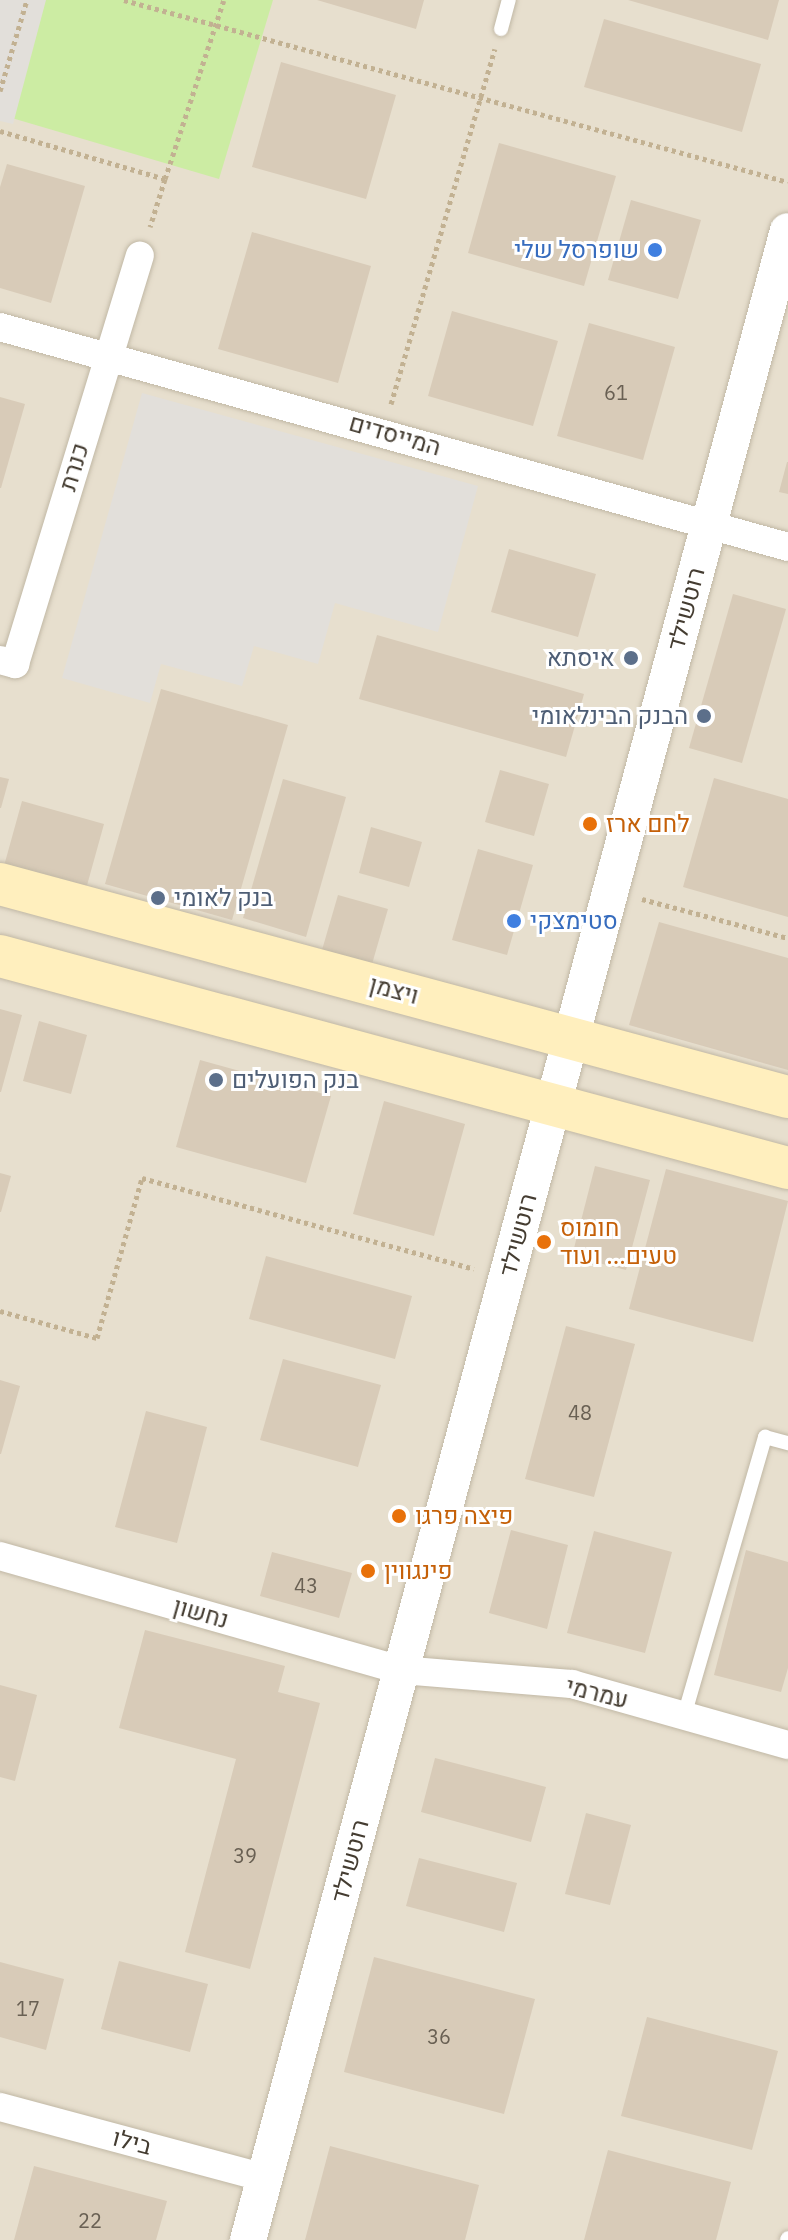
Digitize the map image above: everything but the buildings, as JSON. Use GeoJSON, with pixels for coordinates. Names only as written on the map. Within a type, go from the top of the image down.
{"type":"FeatureCollection","features":[{"type":"Feature","properties":{"kind":"main road","name":"ויצמן"},"geometry":{"type":"LineString","coordinates":[[0,884],[788,1097]]}},
{"type":"Feature","properties":{"kind":"main road"},"geometry":{"type":"LineString","coordinates":[[0,956],[788,1168]]}},
{"type":"Feature","properties":{"kind":"street","name":"רוטשילד"},"geometry":{"type":"LineString","coordinates":[[248,2240],[788,231]]}},
{"type":"Feature","properties":{"kind":"street","name":"כנרת"},"geometry":{"type":"LineString","coordinates":[[0,660],[15,664],[140,256]]}},
{"type":"Feature","properties":{"kind":"street","name":"המייסדים"},"geometry":{"type":"LineString","coordinates":[[0,327],[108,354],[788,547]]}},
{"type":"Feature","properties":{"kind":"street","name":"נחשון"},"geometry":{"type":"LineString","coordinates":[[0,1556],[401,1670]]}},
{"type":"Feature","properties":{"kind":"street","name":"עמרמי"},"geometry":{"type":"LineString","coordinates":[[401,1670],[572,1684],[788,1745]]}},
{"type":"Feature","properties":{"kind":"street","name":"בילו"},"geometry":{"type":"LineString","coordinates":[[0,2107],[265,2178]]}},
{"type":"Feature","properties":{"kind":"lane"},"geometry":{"type":"LineString","coordinates":[[501,29],[509,0]]}},
{"type":"Feature","properties":{"kind":"lane"},"geometry":{"type":"LineString","coordinates":[[684,1716],[765,1437],[788,1443]]}},
{"type":"Feature","properties":{"kind":"path"},"geometry":{"type":"LineString","coordinates":[[0,91],[27,0]]}},
{"type":"Feature","properties":{"kind":"path"},"geometry":{"type":"LineString","coordinates":[[124,0],[788,182]]}},
{"type":"Feature","properties":{"kind":"path"},"geometry":{"type":"LineString","coordinates":[[140,256],[224,0]]}},
{"type":"Feature","properties":{"kind":"path"},"geometry":{"type":"LineString","coordinates":[[383,432],[501,29]]}},
{"type":"Feature","properties":{"kind":"path"},"geometry":{"type":"LineString","coordinates":[[0,131],[165,179]]}},
{"type":"Feature","properties":{"kind":"path"},"geometry":{"type":"LineString","coordinates":[[610,891],[788,938]]}},
{"type":"Feature","properties":{"kind":"path"},"geometry":{"type":"LineString","coordinates":[[0,1311],[97,1338],[142,1178],[506,1278]]}},
{"type":"Feature","properties":{"kind":"shaded area"},"geometry":{"type":"Polygon","coordinates":[[[0,0],[788,0],[788,2240],[0,2240],[0,0]]]}},
{"type":"Feature","properties":{"kind":"shaded area"},"geometry":{"type":"Polygon","coordinates":[[[0,0],[46,0],[13,124],[0,121],[0,0]]]}},
{"type":"Feature","properties":{"kind":"shaded area"},"geometry":{"type":"Polygon","coordinates":[[[142,393],[478,486],[438,632],[335,603],[318,664],[254,646],[242,686],[161,664],[150,703],[62,678],[142,393]]]}},
{"type":"Feature","properties":{"kind":"green space"},"geometry":{"type":"Polygon","coordinates":[[[40,0],[273,0],[219,179],[5,116],[40,0]]]}},
{"type":"Feature","properties":{"kind":"place","name":"שופרסל שלי"},"geometry":{"type":"Point","coordinates":[655,250]}},
{"type":"Feature","properties":{"kind":"place","name":"איסתא"},"geometry":{"type":"Point","coordinates":[631,658]}},
{"type":"Feature","properties":{"kind":"place","name":"הבנק הבינלאומי"},"geometry":{"type":"Point","coordinates":[704,716]}},
{"type":"Feature","properties":{"kind":"place","name":"לחם ארז"},"geometry":{"type":"Point","coordinates":[590,824]}},
{"type":"Feature","properties":{"kind":"place","name":"בנק לאומי"},"geometry":{"type":"Point","coordinates":[158,898]}},
{"type":"Feature","properties":{"kind":"place","name":"סטימצקי"},"geometry":{"type":"Point","coordinates":[514,921]}},
{"type":"Feature","properties":{"kind":"place","name":"בנק הפועלים"},"geometry":{"type":"Point","coordinates":[216,1080]}},
{"type":"Feature","properties":{"kind":"place","name":"חומוס טעים... ועוד"},"geometry":{"type":"Point","coordinates":[544,1242]}},
{"type":"Feature","properties":{"kind":"place","name":"פיצה פרגו"},"geometry":{"type":"Point","coordinates":[399,1516]}},
{"type":"Feature","properties":{"kind":"place","name":"פינגווין"},"geometry":{"type":"Point","coordinates":[368,1571]}}]}
